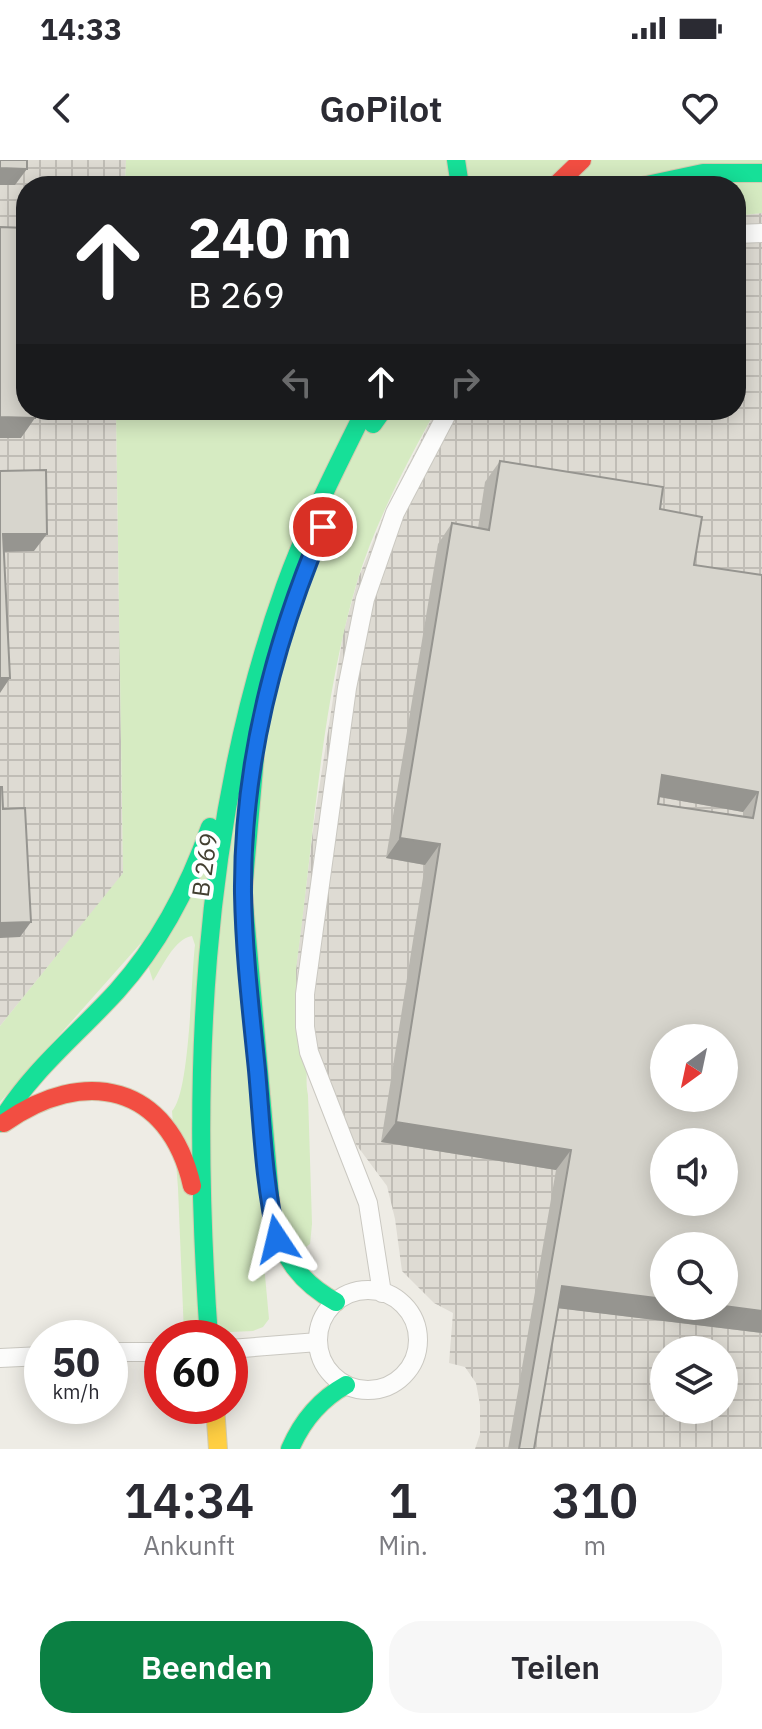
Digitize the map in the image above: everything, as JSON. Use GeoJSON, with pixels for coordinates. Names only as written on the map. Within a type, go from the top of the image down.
{"type":"FeatureCollection","features":[{"type":"Feature","properties":{"kind":"main road"},"geometry":{"type":"LineString","coordinates":[[549,176],[565,160]]}},
{"type":"Feature","properties":{"kind":"main road"},"geometry":{"type":"LineString","coordinates":[[565,176],[582,160]]}},
{"type":"Feature","properties":{"kind":"main road"},"geometry":{"type":"LineString","coordinates":[[689,176],[703,173],[762,173]]}},
{"type":"Feature","properties":{"kind":"main road","name":"B 269"},"geometry":{"type":"LineString","coordinates":[[212,1320],[211,1117],[217,976],[232,841],[262,683],[302,577],[369,420]]}},
{"type":"Feature","properties":{"kind":"main road"},"geometry":{"type":"LineString","coordinates":[[0,1125],[29,1080],[141,963],[175,910],[191,878],[262,683]]}},
{"type":"Feature","properties":{"kind":"main road"},"geometry":{"type":"LineString","coordinates":[[201,1247],[203,1038],[213,899],[227,805],[262,683]]}},
{"type":"Feature","properties":{"kind":"main road"},"geometry":{"type":"LineString","coordinates":[[262,683],[243,892],[267,1177],[277,1239],[286,1260],[316,1292],[336,1302]]}},
{"type":"Feature","properties":{"kind":"main road"},"geometry":{"type":"LineString","coordinates":[[0,1125],[27,1107],[72,1091],[104,1089],[123,1094],[159,1117],[175,1136],[186,1159],[210,1320]]}},
{"type":"Feature","properties":{"kind":"main road"},"geometry":{"type":"LineString","coordinates":[[290,1449],[302,1424],[317,1404],[346,1385]]}},
{"type":"Feature","properties":{"kind":"main road"},"geometry":{"type":"LineString","coordinates":[[218,1424],[220,1449]]}},
{"type":"Feature","properties":{"kind":"street"},"geometry":{"type":"LineString","coordinates":[[382,1293],[368,1203],[309,1052],[305,994],[347,688],[365,599],[395,513],[444,420]]}},
{"type":"Feature","properties":{"kind":"street"},"geometry":{"type":"LineString","coordinates":[[357,1292],[382,1293],[393,1297],[410,1315],[418,1338],[416,1352],[411,1366],[389,1386],[360,1390],[346,1385],[326,1368],[318,1342],[320,1327],[336,1302],[357,1292]]}},
{"type":"Feature","properties":{"kind":"street"},"geometry":{"type":"LineString","coordinates":[[248,1348],[318,1342]]}},
{"type":"Feature","properties":{"kind":"street"},"geometry":{"type":"LineString","coordinates":[[0,1358],[24,1357]]}},
{"type":"Feature","properties":{"kind":"shaded area"},"geometry":{"type":"Polygon","coordinates":[[[0,160],[126,160],[125,176],[16,176],[16,420],[116,420],[123,874],[0,1026],[0,160]]]}},
{"type":"Feature","properties":{"kind":"shaded area"},"geometry":{"type":"Polygon","coordinates":[[[762,213],[762,1449],[475,1449],[480,1434],[480,1405],[476,1383],[465,1367],[449,1363],[453,1313],[434,1303],[402,1271],[387,1186],[315,1089],[296,1005],[296,969],[314,822],[343,634],[358,579],[385,512],[431,420],[746,420],[746,215],[762,213]]]}},
{"type":"Feature","properties":{"kind":"green space"},"geometry":{"type":"Polygon","coordinates":[[[126,160],[762,160],[762,213],[746,215],[746,176],[125,176],[126,160]]]}},
{"type":"Feature","properties":{"kind":"green space"},"geometry":{"type":"Polygon","coordinates":[[[116,420],[431,420],[373,538],[357,582],[334,677],[296,969],[307,1062],[310,1244],[300,1251],[261,1232],[269,1319],[263,1327],[248,1331],[248,1320],[183,1320],[172,1111],[183,1082],[189,1033],[195,945],[192,936],[175,947],[153,981],[141,943],[0,1102],[0,1026],[123,873],[116,420]]]}},
{"type":"Feature","properties":{"kind":"building"},"geometry":{"type":"Polygon","coordinates":[[[0,160],[27,160],[27,169],[0,168],[0,160]]]}},
{"type":"Feature","properties":{"kind":"building"},"geometry":{"type":"Polygon","coordinates":[[[0,227],[16,228],[16,417],[0,417],[0,227]]]}},
{"type":"Feature","properties":{"kind":"building"},"geometry":{"type":"Polygon","coordinates":[[[500,461],[663,487],[660,509],[702,517],[694,565],[762,575],[762,1311],[738,1308],[738,1232],[650,1232],[650,1297],[562,1286],[534,1449],[519,1449],[571,1150],[396,1122],[440,844],[400,838],[452,523],[489,530],[500,461]],[[662,775],[658,804],[753,818],[758,792],[662,775]]]}},
{"type":"Feature","properties":{"kind":"building"},"geometry":{"type":"Polygon","coordinates":[[[46,470],[47,534],[3,534],[10,678],[0,678],[0,471],[46,470]]]}},
{"type":"Feature","properties":{"kind":"building"},"geometry":{"type":"Polygon","coordinates":[[[0,787],[3,809],[25,808],[31,922],[0,923],[0,787]]]}},
{"type":"Feature","properties":{"kind":"traffic: fast"},"geometry":{"type":"LineString","coordinates":[[456,160],[458,176]]}},
{"type":"Feature","properties":{"kind":"traffic: fast"},"geometry":{"type":"LineString","coordinates":[[689,176],[703,173],[762,173]]}},
{"type":"Feature","properties":{"kind":"traffic: fast"},"geometry":{"type":"LineString","coordinates":[[208,1320],[201,1148],[202,1053],[218,863],[234,769],[256,677],[285,586],[311,521],[360,420]]}},
{"type":"Feature","properties":{"kind":"traffic: fast"},"geometry":{"type":"LineString","coordinates":[[373,424],[376,420]]}},
{"type":"Feature","properties":{"kind":"traffic: fast"},"geometry":{"type":"LineString","coordinates":[[255,757],[243,892],[272,1218],[281,1245],[295,1268],[336,1302]]}},
{"type":"Feature","properties":{"kind":"traffic: fast"},"geometry":{"type":"LineString","coordinates":[[0,1123],[40,1070],[117,991],[147,954],[183,893],[210,827]]}},
{"type":"Feature","properties":{"kind":"traffic: fast"},"geometry":{"type":"LineString","coordinates":[[290,1449],[312,1412],[346,1385]]}},
{"type":"Feature","properties":{"kind":"traffic: slow"},"geometry":{"type":"LineString","coordinates":[[216,1424],[218,1449]]}},
{"type":"Feature","properties":{"kind":"traffic: jam"},"geometry":{"type":"LineString","coordinates":[[565,176],[582,160]]}},
{"type":"Feature","properties":{"kind":"traffic: jam"},"geometry":{"type":"LineString","coordinates":[[4,1123],[34,1105],[64,1094],[93,1091],[119,1095],[144,1106],[164,1125],[181,1152],[192,1186]]}},
{"type":"Feature","properties":{"kind":"route"},"geometry":{"type":"LineString","coordinates":[[277,1239],[267,1177],[246,943],[243,892],[246,840],[267,690],[302,577],[323,527]]}}]}
